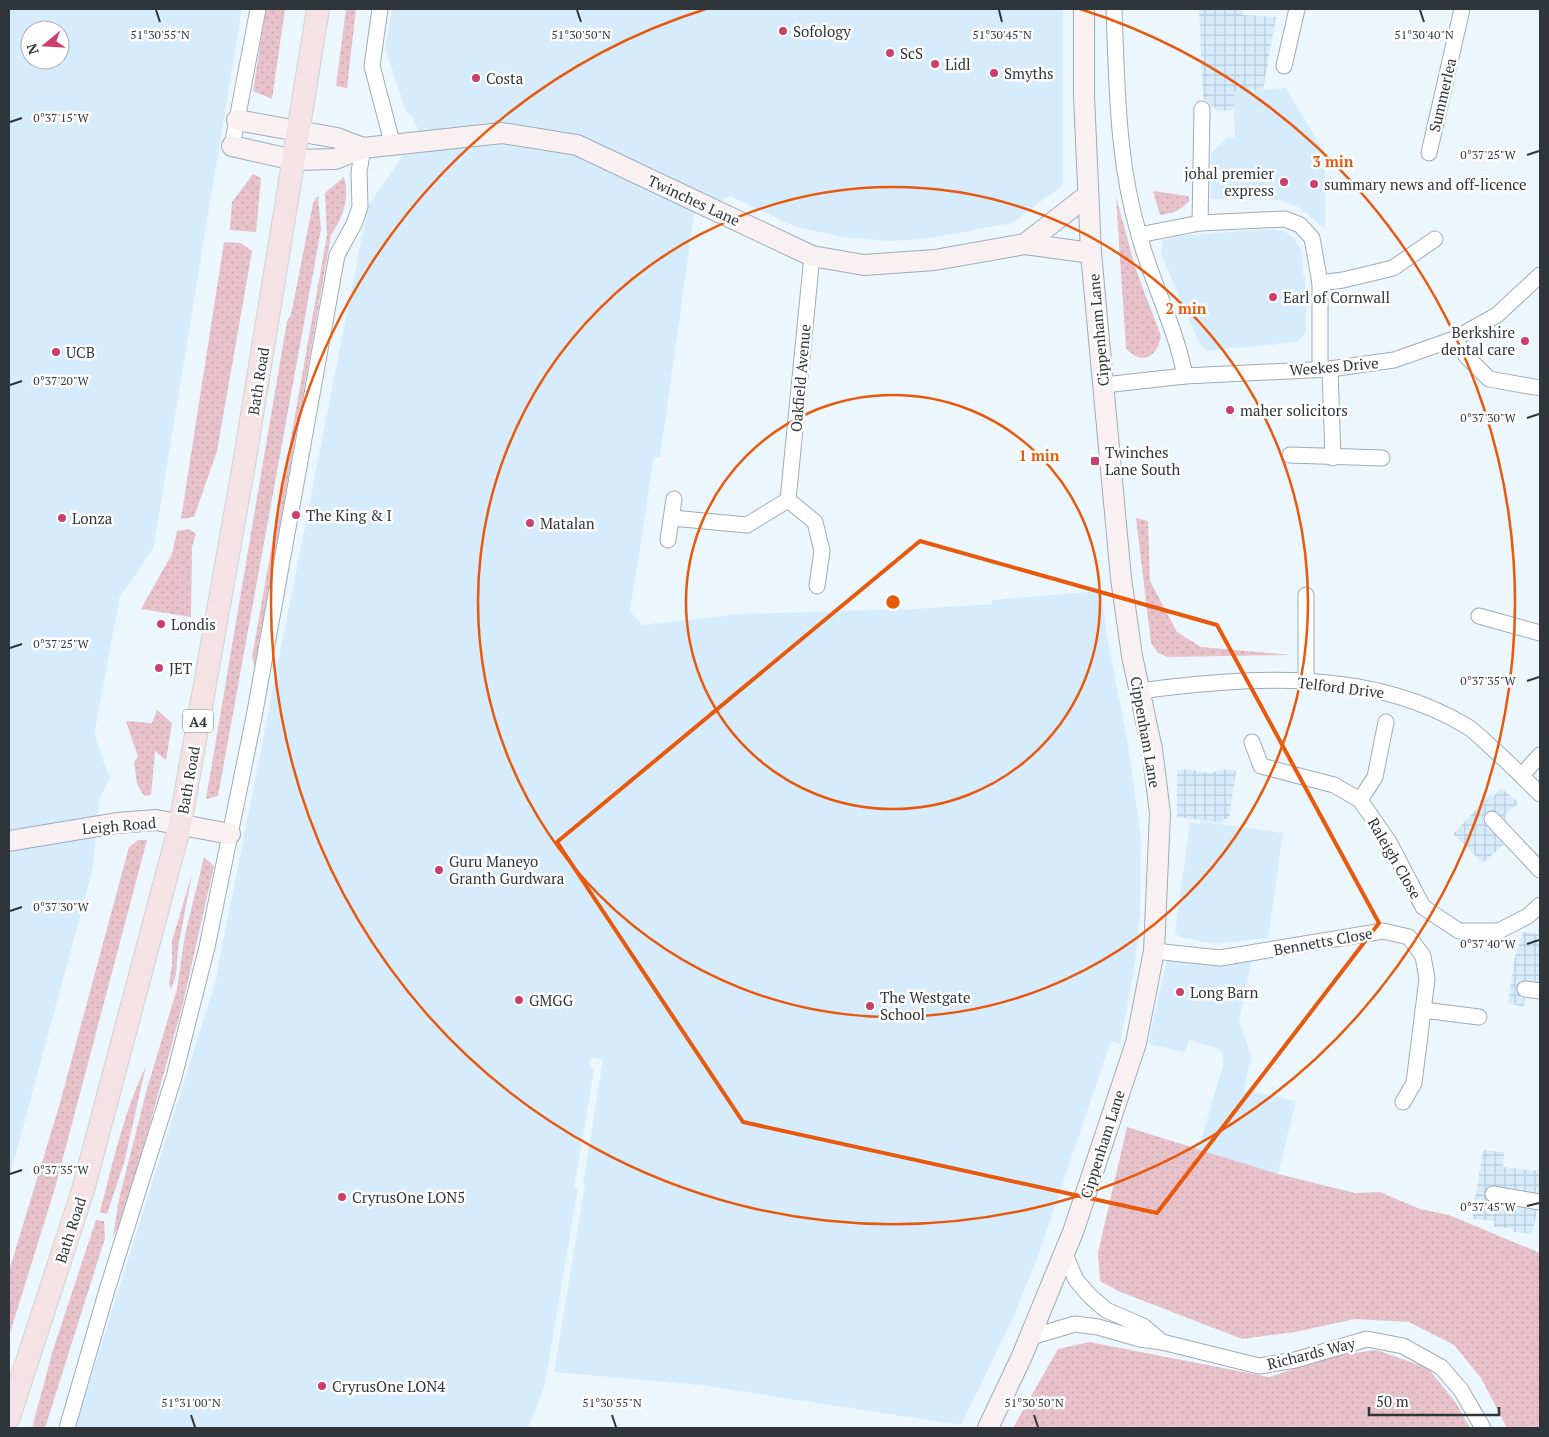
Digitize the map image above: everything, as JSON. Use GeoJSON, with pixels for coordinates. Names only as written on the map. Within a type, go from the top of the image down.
{"type":"FeatureCollection","features":[{"type":"Feature","properties":{"kind":"main road","name":"Bath Road"},"geometry":{"type":"LineString","coordinates":[[9,1417],[83,1190],[180,825],[244,464],[318,9]]}},
{"type":"Feature","properties":{"kind":"street"},"geometry":{"type":"LineString","coordinates":[[232,146],[258,9]]}},
{"type":"Feature","properties":{"kind":"street"},"geometry":{"type":"LineString","coordinates":[[380,9],[372,66],[393,146]]}},
{"type":"Feature","properties":{"kind":"street","name":"Cippenham Lane"},"geometry":{"type":"LineString","coordinates":[[988,1428],[1031,1337],[1065,1254],[1136,1042],[1154,951],[1160,813],[1152,749],[1139,691],[1121,578],[1091,254],[1084,96],[1084,9]]}},
{"type":"Feature","properties":{"kind":"street"},"geometry":{"type":"LineString","coordinates":[[1114,9],[1119,125],[1125,180],[1138,235],[1180,351],[1185,376]]}},
{"type":"Feature","properties":{"kind":"street"},"geometry":{"type":"LineString","coordinates":[[1284,66],[1296,9]]}},
{"type":"Feature","properties":{"kind":"street","name":"Summerlea"},"geometry":{"type":"LineString","coordinates":[[1429,153],[1462,9]]}},
{"type":"Feature","properties":{"kind":"street"},"geometry":{"type":"LineString","coordinates":[[1200,223],[1202,109]]}},
{"type":"Feature","properties":{"kind":"street","name":"Twinches Lane"},"geometry":{"type":"LineString","coordinates":[[237,120],[337,138],[363,148]]}},
{"type":"Feature","properties":{"kind":"street","name":"Twinches Lane"},"geometry":{"type":"LineString","coordinates":[[232,146],[294,160],[335,159],[363,148],[502,133],[577,145],[812,256],[864,265],[935,260],[1026,244],[1091,254]]}},
{"type":"Feature","properties":{"kind":"street"},"geometry":{"type":"LineString","coordinates":[[67,1428],[107,1290],[174,1077],[207,947],[254,717],[336,259],[354,224],[360,207],[359,172],[363,148]]}},
{"type":"Feature","properties":{"kind":"street","name":"Twinches Lane"},"geometry":{"type":"LineString","coordinates":[[1026,244],[1088,196]]}},
{"type":"Feature","properties":{"kind":"street"},"geometry":{"type":"LineString","coordinates":[[1138,235],[1200,223],[1285,219],[1300,225],[1312,238],[1320,282],[1333,458]]}},
{"type":"Feature","properties":{"kind":"street"},"geometry":{"type":"LineString","coordinates":[[1320,282],[1343,280],[1393,268],[1435,239]]}},
{"type":"Feature","properties":{"kind":"street","name":"Oakfield Avenue"},"geometry":{"type":"LineString","coordinates":[[788,500],[812,256]]}},
{"type":"Feature","properties":{"kind":"street","name":"Weekes Drive"},"geometry":{"type":"LineString","coordinates":[[1104,384],[1185,376],[1325,369],[1394,360],[1454,339],[1496,315],[1540,275]]}},
{"type":"Feature","properties":{"kind":"street"},"geometry":{"type":"LineString","coordinates":[[1454,339],[1467,357],[1489,379],[1540,388]]}},
{"type":"Feature","properties":{"kind":"street"},"geometry":{"type":"LineString","coordinates":[[1290,455],[1333,458],[1382,458]]}},
{"type":"Feature","properties":{"kind":"street"},"geometry":{"type":"LineString","coordinates":[[668,540],[674,499]]}},
{"type":"Feature","properties":{"kind":"street"},"geometry":{"type":"LineString","coordinates":[[672,518],[747,526],[788,500],[815,522],[822,550],[818,586]]}},
{"type":"Feature","properties":{"kind":"street"},"geometry":{"type":"LineString","coordinates":[[1306,595],[1306,680]]}},
{"type":"Feature","properties":{"kind":"street"},"geometry":{"type":"LineString","coordinates":[[1478,616],[1540,633]]}},
{"type":"Feature","properties":{"kind":"street","name":"Telford Drive"},"geometry":{"type":"LineString","coordinates":[[1139,691],[1192,684],[1306,680],[1383,690],[1424,704],[1470,728],[1540,794]]}},
{"type":"Feature","properties":{"kind":"street"},"geometry":{"type":"LineString","coordinates":[[1360,800],[1374,777],[1386,722]]}},
{"type":"Feature","properties":{"kind":"street","name":"Raleigh Close"},"geometry":{"type":"LineString","coordinates":[[1252,742],[1261,766],[1334,785],[1360,800],[1389,842],[1423,907],[1459,931],[1499,931],[1528,916],[1540,905]]}},
{"type":"Feature","properties":{"kind":"street"},"geometry":{"type":"LineString","coordinates":[[1522,775],[1540,755]]}},
{"type":"Feature","properties":{"kind":"street"},"geometry":{"type":"LineString","coordinates":[[1492,819],[1540,870]]}},
{"type":"Feature","properties":{"kind":"street","name":"Leigh Road"},"geometry":{"type":"LineString","coordinates":[[9,841],[117,823],[156,820],[230,834]]}},
{"type":"Feature","properties":{"kind":"street","name":"Bennetts Close"},"geometry":{"type":"LineString","coordinates":[[1154,951],[1220,958],[1382,931],[1409,937],[1422,956],[1427,979],[1414,1083],[1403,1102]]}},
{"type":"Feature","properties":{"kind":"street"},"geometry":{"type":"LineString","coordinates":[[1423,1010],[1479,1018]]}},
{"type":"Feature","properties":{"kind":"street"},"geometry":{"type":"LineString","coordinates":[[1493,1194],[1540,1202]]}},
{"type":"Feature","properties":{"kind":"street","name":"Richards Way"},"geometry":{"type":"LineString","coordinates":[[1065,1254],[1076,1280],[1090,1296],[1106,1310],[1143,1326],[1162,1342]]}},
{"type":"Feature","properties":{"kind":"street","name":"Richards Way"},"geometry":{"type":"LineString","coordinates":[[1031,1337],[1075,1324],[1098,1327],[1140,1339],[1162,1342],[1259,1366],[1295,1360],[1367,1339],[1403,1346],[1441,1367],[1461,1390],[1483,1428]]}},
{"type":"Feature","properties":{"kind":"highlighted area"},"geometry":{"type":"Polygon","coordinates":[[[920,541],[1217,625],[1379,923],[1157,1213],[743,1122],[557,842],[920,541]]]}},
{"type":"Feature","properties":{"kind":"shaded area"},"geometry":{"type":"Polygon","coordinates":[[[9,9],[242,9],[153,549],[120,596],[94,734],[110,779],[100,796],[92,872],[9,1179],[9,9]]]}},
{"type":"Feature","properties":{"kind":"shaded area"},"geometry":{"type":"Polygon","coordinates":[[[266,9],[285,9],[272,99],[253,91],[266,9]]]}},
{"type":"Feature","properties":{"kind":"shaded area"},"geometry":{"type":"Polygon","coordinates":[[[346,9],[356,9],[347,88],[336,86],[346,9]]]}},
{"type":"Feature","properties":{"kind":"shaded area"},"geometry":{"type":"Polygon","coordinates":[[[392,9],[1063,9],[1063,185],[1012,223],[923,239],[888,241],[843,237],[796,227],[730,196],[694,214],[660,457],[654,457],[630,611],[642,625],[740,614],[915,609],[992,604],[992,600],[1101,591],[1108,642],[1128,744],[1141,838],[1140,914],[1134,970],[1120,1044],[1111,1041],[1039,1253],[1014,1316],[961,1425],[701,1385],[554,1372],[585,1185],[583,1184],[603,1060],[591,1057],[589,1063],[594,1070],[574,1188],[578,1188],[545,1385],[528,1428],[75,1428],[215,983],[368,206],[404,154],[425,148],[412,116],[406,112],[385,48],[392,9]]]}},
{"type":"Feature","properties":{"kind":"shaded area"},"geometry":{"type":"Polygon","coordinates":[[[1199,9],[1243,9],[1243,15],[1276,17],[1263,90],[1234,92],[1234,110],[1218,111],[1203,98],[1199,9]]]}},
{"type":"Feature","properties":{"kind":"shaded area"},"geometry":{"type":"Polygon","coordinates":[[[1286,88],[1325,154],[1325,229],[1300,208],[1281,200],[1211,199],[1211,153],[1228,137],[1235,139],[1233,92],[1286,88]]]}},
{"type":"Feature","properties":{"kind":"shaded area"},"geometry":{"type":"Polygon","coordinates":[[[253,174],[261,178],[256,232],[230,230],[232,202],[253,174]]]}},
{"type":"Feature","properties":{"kind":"shaded area"},"geometry":{"type":"Polygon","coordinates":[[[344,177],[346,200],[342,215],[331,235],[255,668],[252,657],[327,235],[325,193],[344,177]]]}},
{"type":"Feature","properties":{"kind":"shaded area"},"geometry":{"type":"Polygon","coordinates":[[[1153,191],[1188,196],[1190,200],[1176,211],[1160,215],[1153,191]]]}},
{"type":"Feature","properties":{"kind":"shaded area"},"geometry":{"type":"Polygon","coordinates":[[[318,196],[321,229],[218,796],[206,799],[287,321],[291,315],[313,203],[318,196]]]}},
{"type":"Feature","properties":{"kind":"shaded area"},"geometry":{"type":"Polygon","coordinates":[[[1116,197],[1136,270],[1161,336],[1156,350],[1148,357],[1143,358],[1137,357],[1126,348],[1116,197]]]}},
{"type":"Feature","properties":{"kind":"shaded area"},"geometry":{"type":"Polygon","coordinates":[[[1267,229],[1284,231],[1293,238],[1302,251],[1303,275],[1305,275],[1306,332],[1297,342],[1208,351],[1200,345],[1161,254],[1163,241],[1176,236],[1267,229]]]}},
{"type":"Feature","properties":{"kind":"shaded area"},"geometry":{"type":"Polygon","coordinates":[[[224,242],[241,243],[252,251],[217,451],[194,517],[181,519],[224,242]]]}},
{"type":"Feature","properties":{"kind":"shaded area"},"geometry":{"type":"Polygon","coordinates":[[[1136,518],[1148,521],[1150,581],[1177,632],[1201,647],[1292,655],[1168,657],[1158,653],[1151,643],[1136,518]]]}},
{"type":"Feature","properties":{"kind":"shaded area"},"geometry":{"type":"Polygon","coordinates":[[[189,529],[196,534],[192,547],[191,617],[141,609],[172,554],[177,531],[189,529]]]}},
{"type":"Feature","properties":{"kind":"shaded area"},"geometry":{"type":"Polygon","coordinates":[[[157,710],[172,723],[166,760],[155,751],[151,795],[144,796],[137,784],[134,762],[138,757],[126,721],[152,723],[157,710]]]}},
{"type":"Feature","properties":{"kind":"shaded area"},"geometry":{"type":"Polygon","coordinates":[[[1187,769],[1208,773],[1227,769],[1236,771],[1229,819],[1223,819],[1222,823],[1177,817],[1177,770],[1187,769]]]}},
{"type":"Feature","properties":{"kind":"shaded area"},"geometry":{"type":"Polygon","coordinates":[[[1501,788],[1519,803],[1505,815],[1506,825],[1540,856],[1540,872],[1512,843],[1504,844],[1483,863],[1453,834],[1490,795],[1493,797],[1501,788]]]}},
{"type":"Feature","properties":{"kind":"shaded area"},"geometry":{"type":"Polygon","coordinates":[[[1200,821],[1283,833],[1268,938],[1215,944],[1179,937],[1175,932],[1190,823],[1200,824],[1200,821]]]}},
{"type":"Feature","properties":{"kind":"shaded area"},"geometry":{"type":"Polygon","coordinates":[[[138,840],[147,840],[55,1188],[9,1336],[9,1271],[60,1103],[129,847],[138,840]]]}},
{"type":"Feature","properties":{"kind":"shaded area"},"geometry":{"type":"Polygon","coordinates":[[[204,857],[214,866],[182,1007],[126,1211],[113,1237],[119,1199],[147,1089],[177,989],[185,935],[204,857]]]}},
{"type":"Feature","properties":{"kind":"shaded area"},"geometry":{"type":"Polygon","coordinates":[[[192,874],[178,948],[176,975],[171,989],[169,983],[172,964],[172,941],[192,874]]]}},
{"type":"Feature","properties":{"kind":"shaded area"},"geometry":{"type":"Polygon","coordinates":[[[1523,932],[1540,934],[1540,992],[1526,990],[1524,1007],[1508,1003],[1515,957],[1523,932]]]}},
{"type":"Feature","properties":{"kind":"shaded area"},"geometry":{"type":"Polygon","coordinates":[[[1167,959],[1252,960],[1239,1020],[1251,1056],[1244,1090],[1296,1101],[1278,1174],[1198,1151],[1223,1065],[1223,1054],[1219,1049],[1189,1040],[1185,1052],[1148,1044],[1167,959]]]}},
{"type":"Feature","properties":{"kind":"shaded area"},"geometry":{"type":"Polygon","coordinates":[[[146,1066],[124,1163],[107,1214],[100,1212],[125,1119],[146,1066]]]}},
{"type":"Feature","properties":{"kind":"shaded area"},"geometry":{"type":"Polygon","coordinates":[[[1127,1127],[1278,1174],[1355,1193],[1380,1192],[1420,1209],[1449,1215],[1540,1253],[1540,1428],[1507,1428],[1481,1378],[1454,1345],[1409,1322],[1355,1319],[1295,1332],[1242,1339],[1118,1291],[1100,1281],[1098,1253],[1127,1127]]]}},
{"type":"Feature","properties":{"kind":"shaded area"},"geometry":{"type":"Polygon","coordinates":[[[1483,1150],[1504,1152],[1503,1167],[1540,1171],[1538,1207],[1532,1234],[1513,1232],[1514,1229],[1494,1227],[1495,1221],[1472,1219],[1483,1150]]]}},
{"type":"Feature","properties":{"kind":"shaded area"},"geometry":{"type":"Polygon","coordinates":[[[96,1220],[104,1221],[105,1238],[45,1428],[32,1428],[53,1350],[96,1220]]]}},
{"type":"Feature","properties":{"kind":"shaded area"},"geometry":{"type":"Polygon","coordinates":[[[1089,1342],[1269,1377],[1334,1356],[1376,1350],[1428,1368],[1456,1403],[1470,1428],[1013,1428],[1058,1349],[1089,1342]]]}},
{"type":"Feature","properties":{"kind":"place","name":"Sofology"},"geometry":{"type":"Point","coordinates":[783,31]}},
{"type":"Feature","properties":{"kind":"place","name":"ScS"},"geometry":{"type":"Point","coordinates":[890,53]}},
{"type":"Feature","properties":{"kind":"place","name":"Lidl"},"geometry":{"type":"Point","coordinates":[935,64]}},
{"type":"Feature","properties":{"kind":"place","name":"Smyths"},"geometry":{"type":"Point","coordinates":[994,73]}},
{"type":"Feature","properties":{"kind":"place","name":"Costa"},"geometry":{"type":"Point","coordinates":[476,78]}},
{"type":"Feature","properties":{"kind":"place","name":"johal premier express"},"geometry":{"type":"Point","coordinates":[1284,182]}},
{"type":"Feature","properties":{"kind":"place","name":"summary news and off-licence"},"geometry":{"type":"Point","coordinates":[1314,184]}},
{"type":"Feature","properties":{"kind":"place","name":"Earl of Cornwall"},"geometry":{"type":"Point","coordinates":[1273,297]}},
{"type":"Feature","properties":{"kind":"place","name":"Berkshire dental care"},"geometry":{"type":"Point","coordinates":[1525,341]}},
{"type":"Feature","properties":{"kind":"place","name":"UCB"},"geometry":{"type":"Point","coordinates":[56,352]}},
{"type":"Feature","properties":{"kind":"place","name":"maher solicitors"},"geometry":{"type":"Point","coordinates":[1230,410]}},
{"type":"Feature","properties":{"kind":"place","name":"Twinches Lane South"},"geometry":{"type":"Point","coordinates":[1095,461]}},
{"type":"Feature","properties":{"kind":"place","name":"The King & I"},"geometry":{"type":"Point","coordinates":[296,515]}},
{"type":"Feature","properties":{"kind":"place","name":"Lonza"},"geometry":{"type":"Point","coordinates":[62,518]}},
{"type":"Feature","properties":{"kind":"place","name":"Matalan"},"geometry":{"type":"Point","coordinates":[530,523]}},
{"type":"Feature","properties":{"kind":"place","name":"Londis"},"geometry":{"type":"Point","coordinates":[161,624]}},
{"type":"Feature","properties":{"kind":"place","name":"JET"},"geometry":{"type":"Point","coordinates":[159,668]}},
{"type":"Feature","properties":{"kind":"place","name":"Guru Maneyo Granth Gurdwara"},"geometry":{"type":"Point","coordinates":[439,870]}},
{"type":"Feature","properties":{"kind":"place","name":"Long Barn"},"geometry":{"type":"Point","coordinates":[1180,992]}},
{"type":"Feature","properties":{"kind":"place","name":"GMGG"},"geometry":{"type":"Point","coordinates":[519,1000]}},
{"type":"Feature","properties":{"kind":"place","name":"The Westgate School"},"geometry":{"type":"Point","coordinates":[870,1006]}},
{"type":"Feature","properties":{"kind":"place","name":"CryrusOne LON5"},"geometry":{"type":"Point","coordinates":[342,1197]}},
{"type":"Feature","properties":{"kind":"place","name":"CryrusOne LON4"},"geometry":{"type":"Point","coordinates":[322,1386]}}]}
